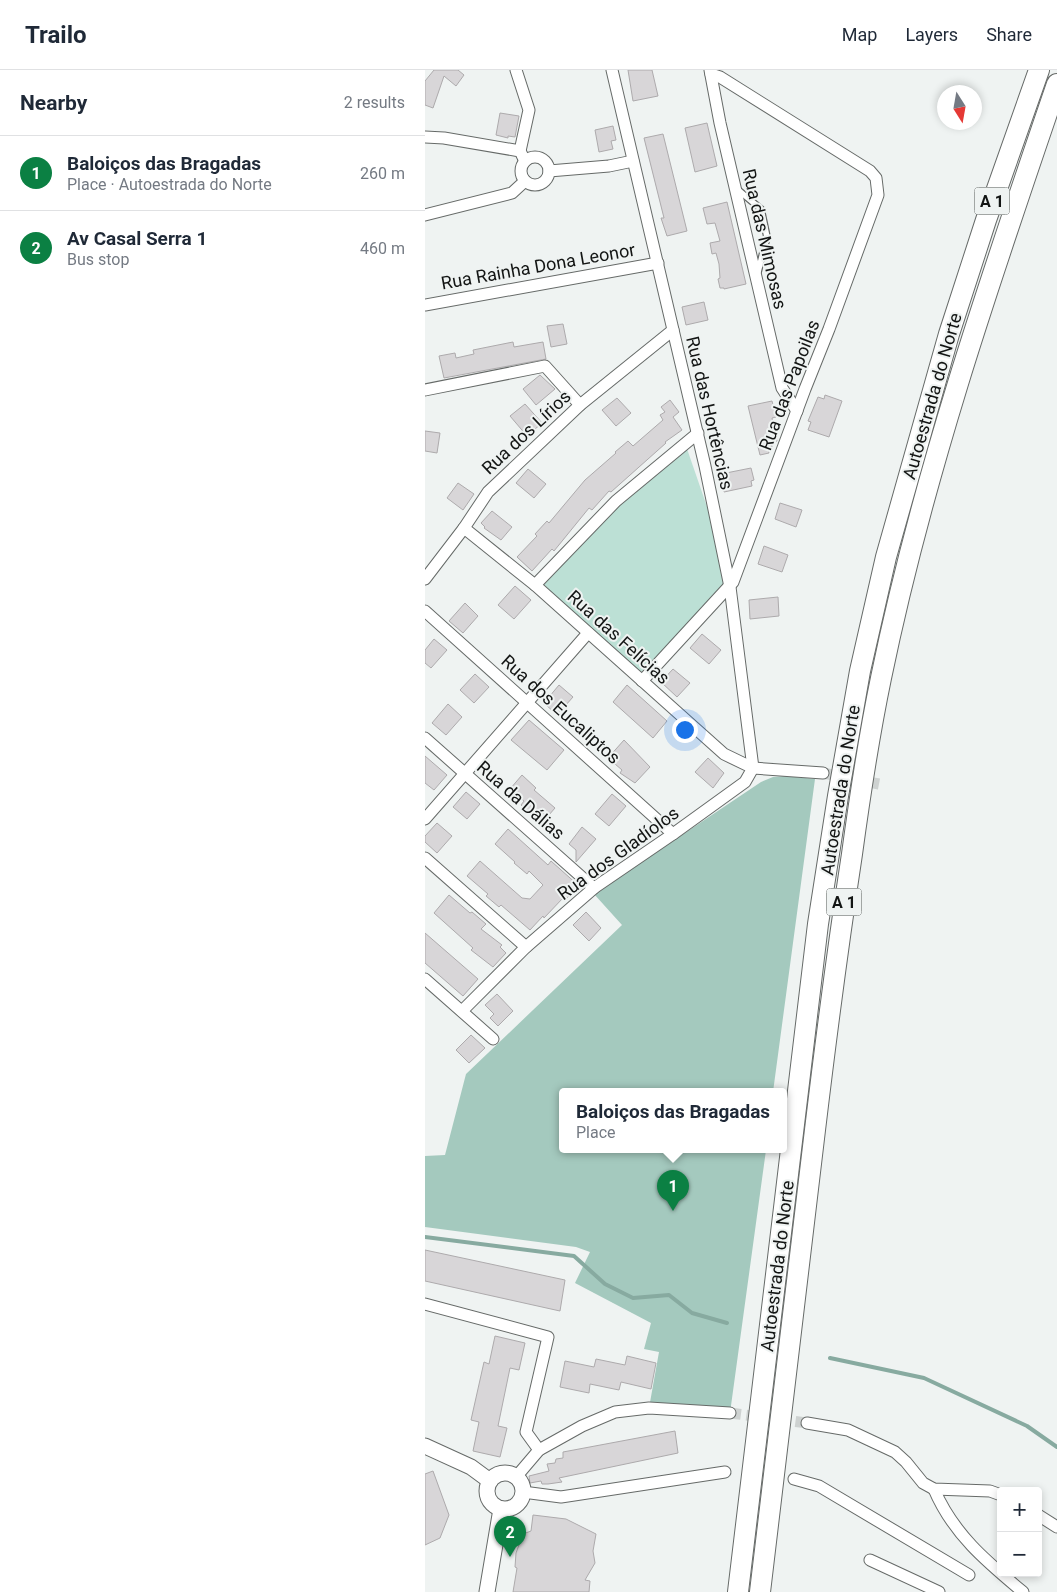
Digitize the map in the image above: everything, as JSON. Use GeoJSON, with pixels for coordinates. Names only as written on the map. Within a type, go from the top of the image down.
{"type":"FeatureCollection","features":[{"type":"Feature","properties":{"kind":"highway","name":"Autoestrada do Norte"},"geometry":{"type":"LineString","coordinates":[[738,1592],[818,924],[837,796],[860,671],[889,548],[949,334],[986,220],[1039,70]]}},
{"type":"Feature","properties":{"kind":"highway","name":"Autoestrada do Norte"},"geometry":{"type":"LineString","coordinates":[[760,1592],[840,930],[881,679],[908,562],[940,438],[970,341],[1057,84]]}},
{"type":"Feature","properties":{"kind":"street"},"geometry":{"type":"LineString","coordinates":[[425,137],[444,138],[523,156],[542,159],[548,166],[549,171],[543,183],[533,186],[525,182],[521,174],[523,156],[529,110],[516,70]]}},
{"type":"Feature","properties":{"kind":"street","name":"Rua das Hortências"},"geometry":{"type":"LineString","coordinates":[[613,70],[698,433],[730,587],[753,768]]}},
{"type":"Feature","properties":{"kind":"street","name":"Rua das Mimosas"},"geometry":{"type":"LineString","coordinates":[[710,72],[782,388],[797,411]]}},
{"type":"Feature","properties":{"kind":"street","name":"Rua das Papoilas"},"geometry":{"type":"LineString","coordinates":[[710,72],[870,170],[876,178],[878,195],[730,587]]}},
{"type":"Feature","properties":{"kind":"street"},"geometry":{"type":"LineString","coordinates":[[549,171],[609,166],[633,161]]}},
{"type":"Feature","properties":{"kind":"street"},"geometry":{"type":"LineString","coordinates":[[425,215],[512,193],[525,182]]}},
{"type":"Feature","properties":{"kind":"street","name":"Rua Rainha Dona Leonor"},"geometry":{"type":"LineString","coordinates":[[425,304],[658,262]]}},
{"type":"Feature","properties":{"kind":"street","name":"Rua dos Lírios"},"geometry":{"type":"LineString","coordinates":[[425,579],[464,528],[488,492],[580,405],[673,330]]}},
{"type":"Feature","properties":{"kind":"street"},"geometry":{"type":"LineString","coordinates":[[425,391],[545,366],[580,405]]}},
{"type":"Feature","properties":{"kind":"street"},"geometry":{"type":"LineString","coordinates":[[535,585],[616,501],[698,433]]}},
{"type":"Feature","properties":{"kind":"street","name":"Rua das Felícias"},"geometry":{"type":"LineString","coordinates":[[464,528],[535,585],[724,754],[753,768]]}},
{"type":"Feature","properties":{"kind":"street"},"geometry":{"type":"LineString","coordinates":[[642,681],[730,587]]}},
{"type":"Feature","properties":{"kind":"street","name":"Rua dos Eucaliptos"},"geometry":{"type":"LineString","coordinates":[[425,611],[673,834]]}},
{"type":"Feature","properties":{"kind":"street"},"geometry":{"type":"LineString","coordinates":[[425,819],[588,633]]}},
{"type":"Feature","properties":{"kind":"street","name":"Rua da Dálias"},"geometry":{"type":"LineString","coordinates":[[425,738],[594,888]]}},
{"type":"Feature","properties":{"kind":"street"},"geometry":{"type":"LineString","coordinates":[[753,768],[823,773]]}},
{"type":"Feature","properties":{"kind":"street","name":"Rua dos Gladíolos"},"geometry":{"type":"LineString","coordinates":[[462,1011],[526,947],[594,888],[745,782],[753,768]]}},
{"type":"Feature","properties":{"kind":"street"},"geometry":{"type":"LineString","coordinates":[[425,858],[526,947]]}},
{"type":"Feature","properties":{"kind":"street"},"geometry":{"type":"LineString","coordinates":[[425,979],[493,1039]]}},
{"type":"Feature","properties":{"kind":"street"},"geometry":{"type":"LineString","coordinates":[[425,1304],[548,1337],[526,1432],[539,1450]]}},
{"type":"Feature","properties":{"kind":"street"},"geometry":{"type":"LineString","coordinates":[[516,1477],[539,1450],[582,1426],[615,1412],[649,1408],[730,1413]]}},
{"type":"Feature","properties":{"kind":"street"},"geometry":{"type":"LineString","coordinates":[[807,1423],[848,1430],[895,1452],[923,1483],[934,1489],[989,1490],[997,1493]]}},
{"type":"Feature","properties":{"kind":"street"},"geometry":{"type":"LineString","coordinates":[[425,1446],[471,1467],[490,1481]]}},
{"type":"Feature","properties":{"kind":"street"},"geometry":{"type":"LineString","coordinates":[[523,1492],[561,1497],[725,1472]]}},
{"type":"Feature","properties":{"kind":"street"},"geometry":{"type":"LineString","coordinates":[[500,1474],[511,1474],[516,1477],[523,1486],[523,1492],[516,1506],[501,1509],[491,1503],[488,1498],[490,1481],[500,1474]]}},
{"type":"Feature","properties":{"kind":"street"},"geometry":{"type":"LineString","coordinates":[[795,1479],[819,1486],[969,1575]]}},
{"type":"Feature","properties":{"kind":"street"},"geometry":{"type":"LineString","coordinates":[[934,1489],[941,1506],[980,1556],[1023,1592]]}},
{"type":"Feature","properties":{"kind":"street"},"geometry":{"type":"LineString","coordinates":[[487,1592],[501,1509]]}},
{"type":"Feature","properties":{"kind":"street"},"geometry":{"type":"LineString","coordinates":[[1042,1518],[1057,1527]]}},
{"type":"Feature","properties":{"kind":"street"},"geometry":{"type":"LineString","coordinates":[[870,1560],[939,1592]]}},
{"type":"Feature","properties":{"kind":"lane"},"geometry":{"type":"LineString","coordinates":[[735,188],[761,209],[767,237],[756,279]]}},
{"type":"Feature","properties":{"kind":"green space"},"geometry":{"type":"Polygon","coordinates":[[[685,443],[733,582],[638,675],[535,585],[685,443]]]}},
{"type":"Feature","properties":{"kind":"green space"},"geometry":{"type":"Polygon","coordinates":[[[786,776],[815,779],[774,1088],[559,1088],[559,1153],[766,1153],[730,1413],[649,1408],[659,1352],[644,1349],[651,1323],[575,1283],[590,1252],[576,1247],[425,1227],[425,1156],[445,1155],[466,1074],[622,925],[594,894],[761,782],[773,777],[786,776]]]}},
{"type":"Feature","properties":{"kind":"building"},"geometry":{"type":"Polygon","coordinates":[[[434,70],[458,70],[464,75],[456,86],[444,76],[433,108],[425,105],[425,81],[434,70]]]}},
{"type":"Feature","properties":{"kind":"building"},"geometry":{"type":"Polygon","coordinates":[[[628,70],[652,70],[658,96],[633,101],[628,70]]]}},
{"type":"Feature","properties":{"kind":"building"},"geometry":{"type":"Polygon","coordinates":[[[500,113],[519,116],[515,137],[508,136],[508,138],[496,135],[500,113]]]}},
{"type":"Feature","properties":{"kind":"building"},"geometry":{"type":"Polygon","coordinates":[[[707,123],[717,166],[695,172],[685,128],[707,123]]]}},
{"type":"Feature","properties":{"kind":"building"},"geometry":{"type":"Polygon","coordinates":[[[613,126],[616,140],[611,141],[613,149],[599,152],[595,130],[613,126]]]}},
{"type":"Feature","properties":{"kind":"building"},"geometry":{"type":"Polygon","coordinates":[[[663,134],[687,231],[667,236],[661,218],[664,218],[644,138],[663,134]]]}},
{"type":"Feature","properties":{"kind":"building"},"geometry":{"type":"Polygon","coordinates":[[[727,202],[746,284],[724,289],[720,288],[718,279],[720,278],[719,264],[716,253],[712,254],[710,243],[720,241],[715,223],[707,224],[703,208],[727,202]]]}},
{"type":"Feature","properties":{"kind":"building"},"geometry":{"type":"Polygon","coordinates":[[[704,302],[708,320],[686,325],[682,307],[704,302]]]}},
{"type":"Feature","properties":{"kind":"building"},"geometry":{"type":"Polygon","coordinates":[[[563,324],[567,344],[551,347],[547,326],[563,324]]]}},
{"type":"Feature","properties":{"kind":"building"},"geometry":{"type":"Polygon","coordinates":[[[513,342],[514,347],[543,342],[546,359],[444,378],[439,356],[455,353],[456,358],[474,354],[473,350],[513,342]]]}},
{"type":"Feature","properties":{"kind":"building"},"geometry":{"type":"Polygon","coordinates":[[[540,375],[555,389],[536,405],[523,389],[540,375]]]}},
{"type":"Feature","properties":{"kind":"building"},"geometry":{"type":"Polygon","coordinates":[[[825,395],[842,401],[829,437],[808,430],[811,422],[808,421],[818,397],[824,399],[825,395]]]}},
{"type":"Feature","properties":{"kind":"building"},"geometry":{"type":"Polygon","coordinates":[[[617,398],[631,413],[616,426],[602,410],[617,398]]]}},
{"type":"Feature","properties":{"kind":"building"},"geometry":{"type":"Polygon","coordinates":[[[670,400],[679,412],[673,417],[682,430],[665,442],[611,492],[609,491],[592,510],[589,508],[554,551],[552,549],[532,571],[517,557],[537,536],[535,534],[547,521],[549,523],[585,480],[615,452],[628,441],[633,446],[663,420],[660,415],[665,412],[661,407],[670,400]]]}},
{"type":"Feature","properties":{"kind":"building"},"geometry":{"type":"Polygon","coordinates":[[[772,401],[776,417],[772,418],[777,441],[771,442],[772,447],[768,448],[769,453],[760,455],[748,406],[772,401]]]}},
{"type":"Feature","properties":{"kind":"building"},"geometry":{"type":"Polygon","coordinates":[[[525,404],[542,423],[527,436],[510,416],[525,404]]]}},
{"type":"Feature","properties":{"kind":"building"},"geometry":{"type":"Polygon","coordinates":[[[425,431],[440,433],[437,453],[425,451],[425,431]]]}},
{"type":"Feature","properties":{"kind":"building"},"geometry":{"type":"Polygon","coordinates":[[[751,468],[754,480],[751,481],[752,486],[724,492],[721,474],[751,468]]]}},
{"type":"Feature","properties":{"kind":"building"},"geometry":{"type":"Polygon","coordinates":[[[528,469],[546,484],[534,498],[516,483],[528,469]]]}},
{"type":"Feature","properties":{"kind":"building"},"geometry":{"type":"Polygon","coordinates":[[[458,483],[474,494],[463,510],[447,498],[458,483]]]}},
{"type":"Feature","properties":{"kind":"building"},"geometry":{"type":"Polygon","coordinates":[[[780,503],[802,510],[796,527],[775,519],[780,503]]]}},
{"type":"Feature","properties":{"kind":"building"},"geometry":{"type":"Polygon","coordinates":[[[492,511],[512,527],[501,540],[484,528],[481,523],[492,511]]]}},
{"type":"Feature","properties":{"kind":"building"},"geometry":{"type":"Polygon","coordinates":[[[764,546],[788,555],[782,572],[758,564],[764,546]]]}},
{"type":"Feature","properties":{"kind":"building"},"geometry":{"type":"Polygon","coordinates":[[[515,586],[531,600],[514,619],[498,605],[515,586]]]}},
{"type":"Feature","properties":{"kind":"building"},"geometry":{"type":"Polygon","coordinates":[[[778,597],[779,616],[750,619],[749,600],[778,597]]]}},
{"type":"Feature","properties":{"kind":"building"},"geometry":{"type":"Polygon","coordinates":[[[465,603],[478,616],[463,633],[449,621],[465,603]]]}},
{"type":"Feature","properties":{"kind":"building"},"geometry":{"type":"Polygon","coordinates":[[[702,634],[721,650],[709,664],[690,648],[702,634]]]}},
{"type":"Feature","properties":{"kind":"building"},"geometry":{"type":"Polygon","coordinates":[[[434,639],[447,650],[431,668],[425,663],[425,650],[434,639]]]}},
{"type":"Feature","properties":{"kind":"building"},"geometry":{"type":"Polygon","coordinates":[[[673,669],[690,683],[677,697],[661,682],[673,669]]]}},
{"type":"Feature","properties":{"kind":"building"},"geometry":{"type":"Polygon","coordinates":[[[475,674],[489,687],[474,703],[460,690],[475,674]]]}},
{"type":"Feature","properties":{"kind":"building"},"geometry":{"type":"Polygon","coordinates":[[[559,685],[573,697],[557,715],[544,703],[559,685]]]}},
{"type":"Feature","properties":{"kind":"building"},"geometry":{"type":"Polygon","coordinates":[[[627,685],[667,721],[653,738],[613,702],[627,685]]]}},
{"type":"Feature","properties":{"kind":"building"},"geometry":{"type":"Polygon","coordinates":[[[448,704],[462,717],[446,735],[432,723],[448,704]]]}},
{"type":"Feature","properties":{"kind":"building"},"geometry":{"type":"Polygon","coordinates":[[[529,720],[564,750],[547,770],[511,740],[529,720]]]}},
{"type":"Feature","properties":{"kind":"building"},"geometry":{"type":"Polygon","coordinates":[[[624,740],[650,767],[635,783],[620,773],[622,770],[608,758],[624,740]]]}},
{"type":"Feature","properties":{"kind":"building"},"geometry":{"type":"Polygon","coordinates":[[[425,756],[447,775],[434,790],[425,783],[425,756]]]}},
{"type":"Feature","properties":{"kind":"building"},"geometry":{"type":"Polygon","coordinates":[[[708,758],[724,773],[713,788],[695,772],[708,758]]]}},
{"type":"Feature","properties":{"kind":"building"},"geometry":{"type":"Polygon","coordinates":[[[522,775],[536,788],[534,790],[555,808],[542,823],[521,805],[524,801],[510,789],[522,775]]]}},
{"type":"Feature","properties":{"kind":"building"},"geometry":{"type":"Polygon","coordinates":[[[466,792],[480,804],[467,819],[453,807],[466,792]]]}},
{"type":"Feature","properties":{"kind":"building"},"geometry":{"type":"Polygon","coordinates":[[[612,794],[626,806],[609,826],[595,814],[612,794]]]}},
{"type":"Feature","properties":{"kind":"building"},"geometry":{"type":"Polygon","coordinates":[[[437,823],[452,836],[437,853],[425,842],[425,836],[437,823]]]}},
{"type":"Feature","properties":{"kind":"building"},"geometry":{"type":"Polygon","coordinates":[[[582,827],[596,839],[576,862],[576,850],[569,844],[582,827]]]}},
{"type":"Feature","properties":{"kind":"building"},"geometry":{"type":"Polygon","coordinates":[[[508,829],[548,865],[551,861],[579,886],[565,900],[563,898],[530,930],[501,905],[499,907],[486,896],[488,894],[467,876],[480,861],[522,898],[530,899],[543,885],[529,871],[527,874],[514,863],[495,844],[508,829]]]}},
{"type":"Feature","properties":{"kind":"building"},"geometry":{"type":"Polygon","coordinates":[[[449,895],[486,924],[481,929],[502,945],[500,947],[506,953],[493,967],[471,950],[473,948],[434,913],[449,895]]]}},
{"type":"Feature","properties":{"kind":"building"},"geometry":{"type":"Polygon","coordinates":[[[586,912],[601,928],[589,941],[573,925],[586,912]]]}},
{"type":"Feature","properties":{"kind":"building"},"geometry":{"type":"Polygon","coordinates":[[[425,933],[478,979],[463,996],[425,963],[425,933]]]}},
{"type":"Feature","properties":{"kind":"building"},"geometry":{"type":"Polygon","coordinates":[[[497,994],[513,1011],[498,1026],[490,1018],[494,1014],[485,1005],[497,994]]]}},
{"type":"Feature","properties":{"kind":"building"},"geometry":{"type":"Polygon","coordinates":[[[471,1035],[485,1048],[469,1063],[456,1050],[471,1035]]]}},
{"type":"Feature","properties":{"kind":"building"},"geometry":{"type":"Polygon","coordinates":[[[425,1250],[565,1280],[560,1311],[425,1281],[425,1250]]]}},
{"type":"Feature","properties":{"kind":"building"},"geometry":{"type":"Polygon","coordinates":[[[495,1336],[525,1343],[519,1370],[510,1368],[498,1426],[507,1428],[500,1457],[473,1451],[479,1422],[471,1420],[484,1362],[489,1364],[495,1336]]]}},
{"type":"Feature","properties":{"kind":"building"},"geometry":{"type":"Polygon","coordinates":[[[627,1356],[656,1363],[651,1389],[621,1382],[619,1390],[590,1384],[589,1393],[560,1387],[565,1361],[594,1367],[596,1359],[625,1365],[627,1356]]]}},
{"type":"Feature","properties":{"kind":"building"},"geometry":{"type":"Polygon","coordinates":[[[675,1431],[678,1453],[559,1478],[562,1482],[542,1484],[541,1481],[530,1483],[529,1476],[549,1471],[547,1464],[555,1463],[556,1459],[563,1458],[563,1452],[675,1431]]]}},
{"type":"Feature","properties":{"kind":"building"},"geometry":{"type":"Polygon","coordinates":[[[433,1471],[449,1515],[440,1538],[425,1545],[425,1474],[433,1471]]]}},
{"type":"Feature","properties":{"kind":"building"},"geometry":{"type":"Polygon","coordinates":[[[533,1515],[566,1519],[596,1534],[593,1551],[595,1563],[585,1580],[590,1581],[589,1592],[513,1592],[517,1568],[515,1567],[516,1553],[523,1534],[531,1531],[533,1515]]]}},
{"type":"Feature","properties":{"kind":"waterway"},"geometry":{"type":"LineString","coordinates":[[425,1237],[574,1256],[605,1284],[633,1298],[669,1295],[692,1313],[727,1323]]}},
{"type":"Feature","properties":{"kind":"waterway"},"geometry":{"type":"LineString","coordinates":[[830,1358],[924,1378],[1027,1426],[1057,1447]]}},
{"type":"Feature","properties":{"kind":"tunnel"},"geometry":{"type":"LineString","coordinates":[[823,773],[879,784]]}},
{"type":"Feature","properties":{"kind":"tunnel"},"geometry":{"type":"LineString","coordinates":[[730,1413],[807,1423]]}},
{"type":"Feature","properties":{"kind":"place","name":"Baloiços das Bragadas"},"geometry":{"type":"Point","coordinates":[673,1211]}},
{"type":"Feature","properties":{"kind":"place","name":"Av Casal Serra 1"},"geometry":{"type":"Point","coordinates":[510,1557]}}]}
